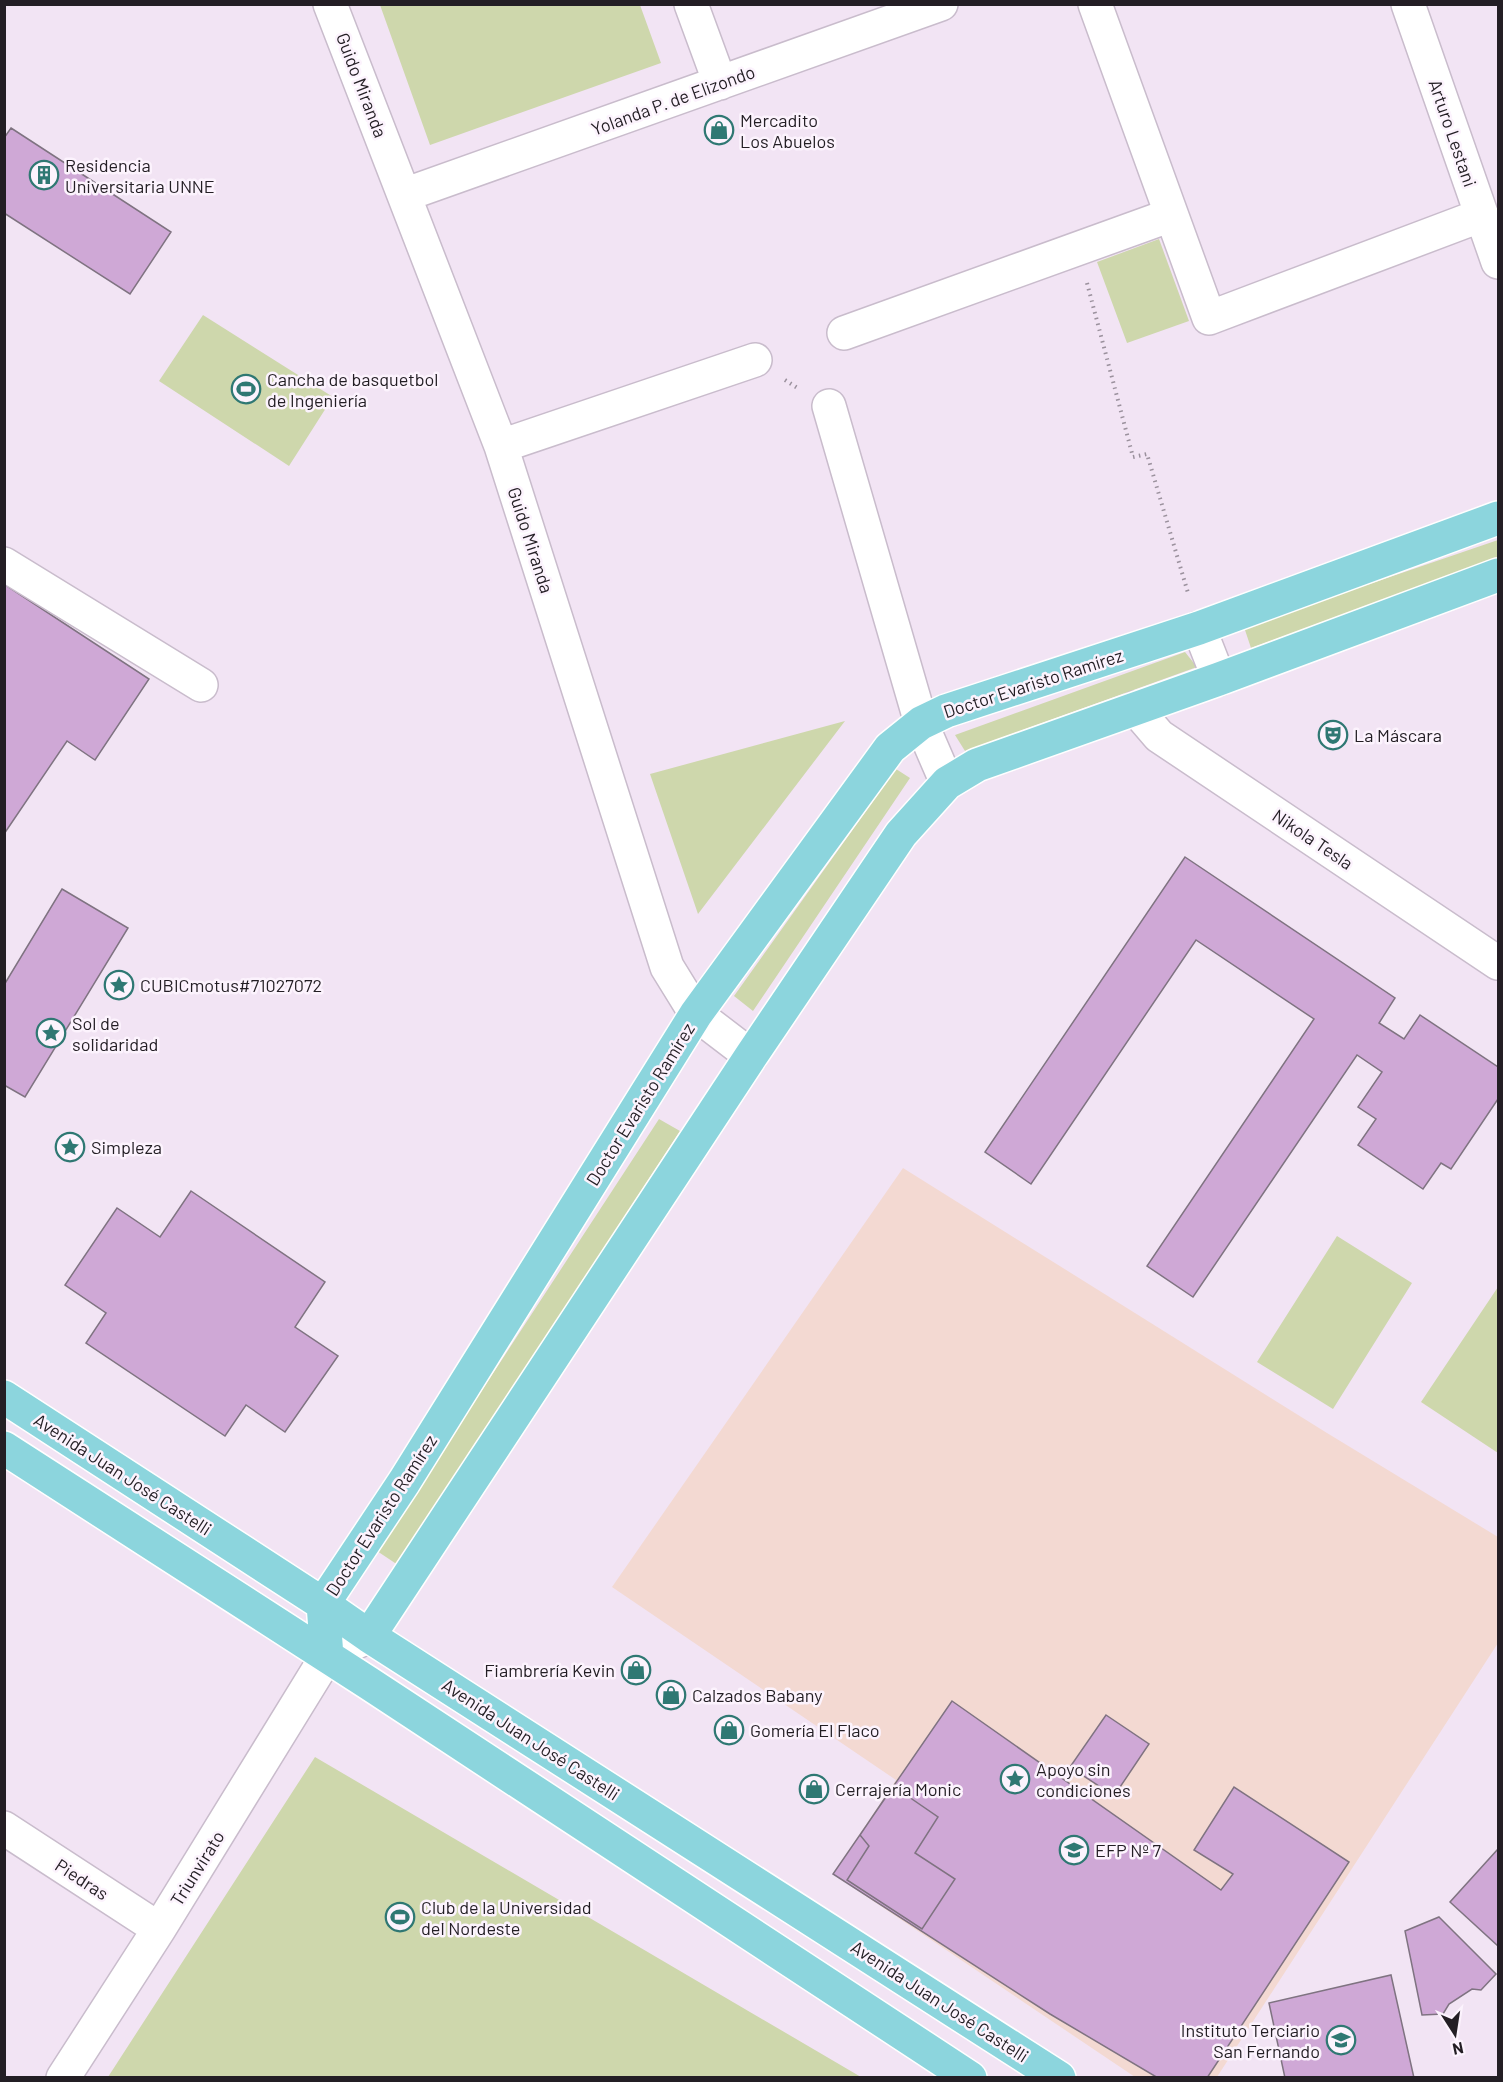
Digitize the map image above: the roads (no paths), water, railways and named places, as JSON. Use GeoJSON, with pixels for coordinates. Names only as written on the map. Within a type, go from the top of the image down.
{"type":"FeatureCollection","features":[{"type":"Feature","properties":{"kind":"main road","name":"Doctor Evaristo Ramírez"},"geometry":{"type":"LineString","coordinates":[[327,1656],[323,1604],[404,1482],[696,1014],[890,748],[921,723],[946,711],[1199,628],[1498,518]]}},
{"type":"Feature","properties":{"kind":"main road"},"geometry":{"type":"LineString","coordinates":[[369,1636],[751,1056],[901,834],[947,783],[977,765],[1219,679],[1498,575]]}},
{"type":"Feature","properties":{"kind":"main road","name":"Avenida Juan José Castelli"},"geometry":{"type":"LineString","coordinates":[[4,1397],[369,1636],[1059,2078]]}},
{"type":"Feature","properties":{"kind":"main road"},"geometry":{"type":"LineString","coordinates":[[4,1448],[327,1656],[970,2078]]}},
{"type":"Feature","properties":{"kind":"street","name":"Guido Miranda"},"geometry":{"type":"LineString","coordinates":[[330,4],[501,446],[667,967],[696,1014],[751,1056]]}},
{"type":"Feature","properties":{"kind":"street"},"geometry":{"type":"LineString","coordinates":[[691,4],[720,83]]}},
{"type":"Feature","properties":{"kind":"street","name":"Yolanda P. de Elizondo"},"geometry":{"type":"LineString","coordinates":[[404,195],[941,4]]}},
{"type":"Feature","properties":{"kind":"street"},"geometry":{"type":"LineString","coordinates":[[1095,4],[1209,318],[1482,215]]}},
{"type":"Feature","properties":{"kind":"street","name":"Arturo Lestani"},"geometry":{"type":"LineString","coordinates":[[1408,4],[1498,262]]}},
{"type":"Feature","properties":{"kind":"street"},"geometry":{"type":"LineString","coordinates":[[844,333],[1171,215]]}},
{"type":"Feature","properties":{"kind":"street"},"geometry":{"type":"LineString","coordinates":[[501,446],[755,360]]}},
{"type":"Feature","properties":{"kind":"street"},"geometry":{"type":"LineString","coordinates":[[829,406],[921,723],[947,783]]}},
{"type":"Feature","properties":{"kind":"street"},"geometry":{"type":"LineString","coordinates":[[4,564],[201,685]]}},
{"type":"Feature","properties":{"kind":"street"},"geometry":{"type":"LineString","coordinates":[[1199,628],[1219,679]]}},
{"type":"Feature","properties":{"kind":"street","name":"Nikola Tesla"},"geometry":{"type":"LineString","coordinates":[[1135,708],[1159,736],[1498,963]]}},
{"type":"Feature","properties":{"kind":"street"},"geometry":{"type":"LineString","coordinates":[[327,1656],[369,1636]]}},
{"type":"Feature","properties":{"kind":"street","name":"Triunvirato"},"geometry":{"type":"LineString","coordinates":[[63,2078],[159,1929],[327,1656]]}},
{"type":"Feature","properties":{"kind":"street","name":"Piedras"},"geometry":{"type":"LineString","coordinates":[[4,1828],[159,1929]]}},
{"type":"Feature","properties":{"kind":"place","name":"Mercadito Los Abuelos"},"geometry":{"type":"Point","coordinates":[719,130]}},
{"type":"Feature","properties":{"kind":"place","name":"Residencia Universitaria UNNE"},"geometry":{"type":"Point","coordinates":[44,175]}},
{"type":"Feature","properties":{"kind":"place","name":"Cancha de basquetbol de Ingeniería"},"geometry":{"type":"Point","coordinates":[246,389]}},
{"type":"Feature","properties":{"kind":"place","name":"La Máscara"},"geometry":{"type":"Point","coordinates":[1333,735]}},
{"type":"Feature","properties":{"kind":"place","name":"CUBICmotus#71027072"},"geometry":{"type":"Point","coordinates":[119,985]}},
{"type":"Feature","properties":{"kind":"place","name":"Sol de solidaridad"},"geometry":{"type":"Point","coordinates":[51,1033]}},
{"type":"Feature","properties":{"kind":"place","name":"Simpleza"},"geometry":{"type":"Point","coordinates":[70,1147]}},
{"type":"Feature","properties":{"kind":"place","name":"Fiambrería Kevin"},"geometry":{"type":"Point","coordinates":[636,1670]}},
{"type":"Feature","properties":{"kind":"place","name":"Calzados Babany"},"geometry":{"type":"Point","coordinates":[671,1695]}},
{"type":"Feature","properties":{"kind":"place","name":"Gomería El Flaco"},"geometry":{"type":"Point","coordinates":[729,1730]}},
{"type":"Feature","properties":{"kind":"place","name":"Apoyo sin condiciones"},"geometry":{"type":"Point","coordinates":[1015,1779]}},
{"type":"Feature","properties":{"kind":"place","name":"Cerrajería Monic"},"geometry":{"type":"Point","coordinates":[814,1789]}},
{"type":"Feature","properties":{"kind":"place","name":"EFP Nº 7"},"geometry":{"type":"Point","coordinates":[1074,1850]}},
{"type":"Feature","properties":{"kind":"place","name":"Club de la Universidad del Nordeste"},"geometry":{"type":"Point","coordinates":[400,1917]}},
{"type":"Feature","properties":{"kind":"place","name":"Instituto Terciario San Fernando"},"geometry":{"type":"Point","coordinates":[1341,2040]}}]}
